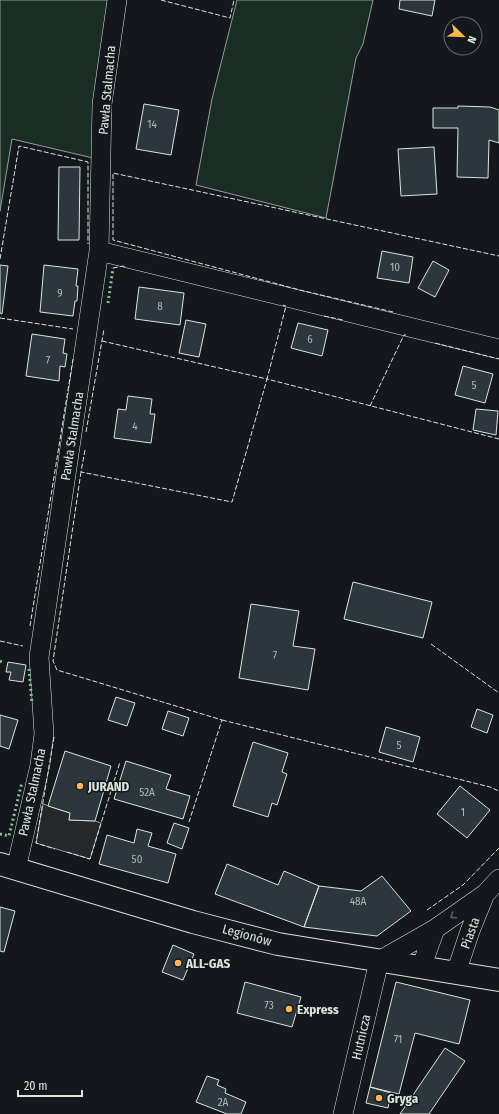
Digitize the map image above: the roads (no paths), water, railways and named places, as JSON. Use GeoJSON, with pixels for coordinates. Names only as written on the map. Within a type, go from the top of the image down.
{"type":"FeatureCollection","features":[{"type":"Feature","properties":{"kind":"street","name":"Pawła Stalmacha"},"geometry":{"type":"LineString","coordinates":[[8,867],[40,765],[44,734],[39,657],[99,251],[102,104],[117,0]]}},
{"type":"Feature","properties":{"kind":"street"},"geometry":{"type":"LineString","coordinates":[[99,251],[499,348]]}},
{"type":"Feature","properties":{"kind":"street","name":"Legionów"},"geometry":{"type":"LineString","coordinates":[[8,867],[187,920],[278,944],[499,980]]}},
{"type":"Feature","properties":{"kind":"street","name":"Piasta"},"geometry":{"type":"LineString","coordinates":[[379,961],[435,929],[485,894],[499,879]]}},
{"type":"Feature","properties":{"kind":"street","name":"Piasta"},"geometry":{"type":"LineString","coordinates":[[456,973],[470,931],[485,894]]}},
{"type":"Feature","properties":{"kind":"street"},"geometry":{"type":"LineString","coordinates":[[422,968],[435,929]]}},
{"type":"Feature","properties":{"kind":"street","name":"Hutnicza"},"geometry":{"type":"LineString","coordinates":[[343,1114],[379,961]]}},
{"type":"Feature","properties":{"kind":"place","name":"JURAND"},"geometry":{"type":"Point","coordinates":[80,786]}},
{"type":"Feature","properties":{"kind":"place","name":"ALL-GAS"},"geometry":{"type":"Point","coordinates":[178,963]}},
{"type":"Feature","properties":{"kind":"place","name":"Express"},"geometry":{"type":"Point","coordinates":[289,1009]}},
{"type":"Feature","properties":{"kind":"place","name":"Gryga"},"geometry":{"type":"Point","coordinates":[379,1098]}}]}
